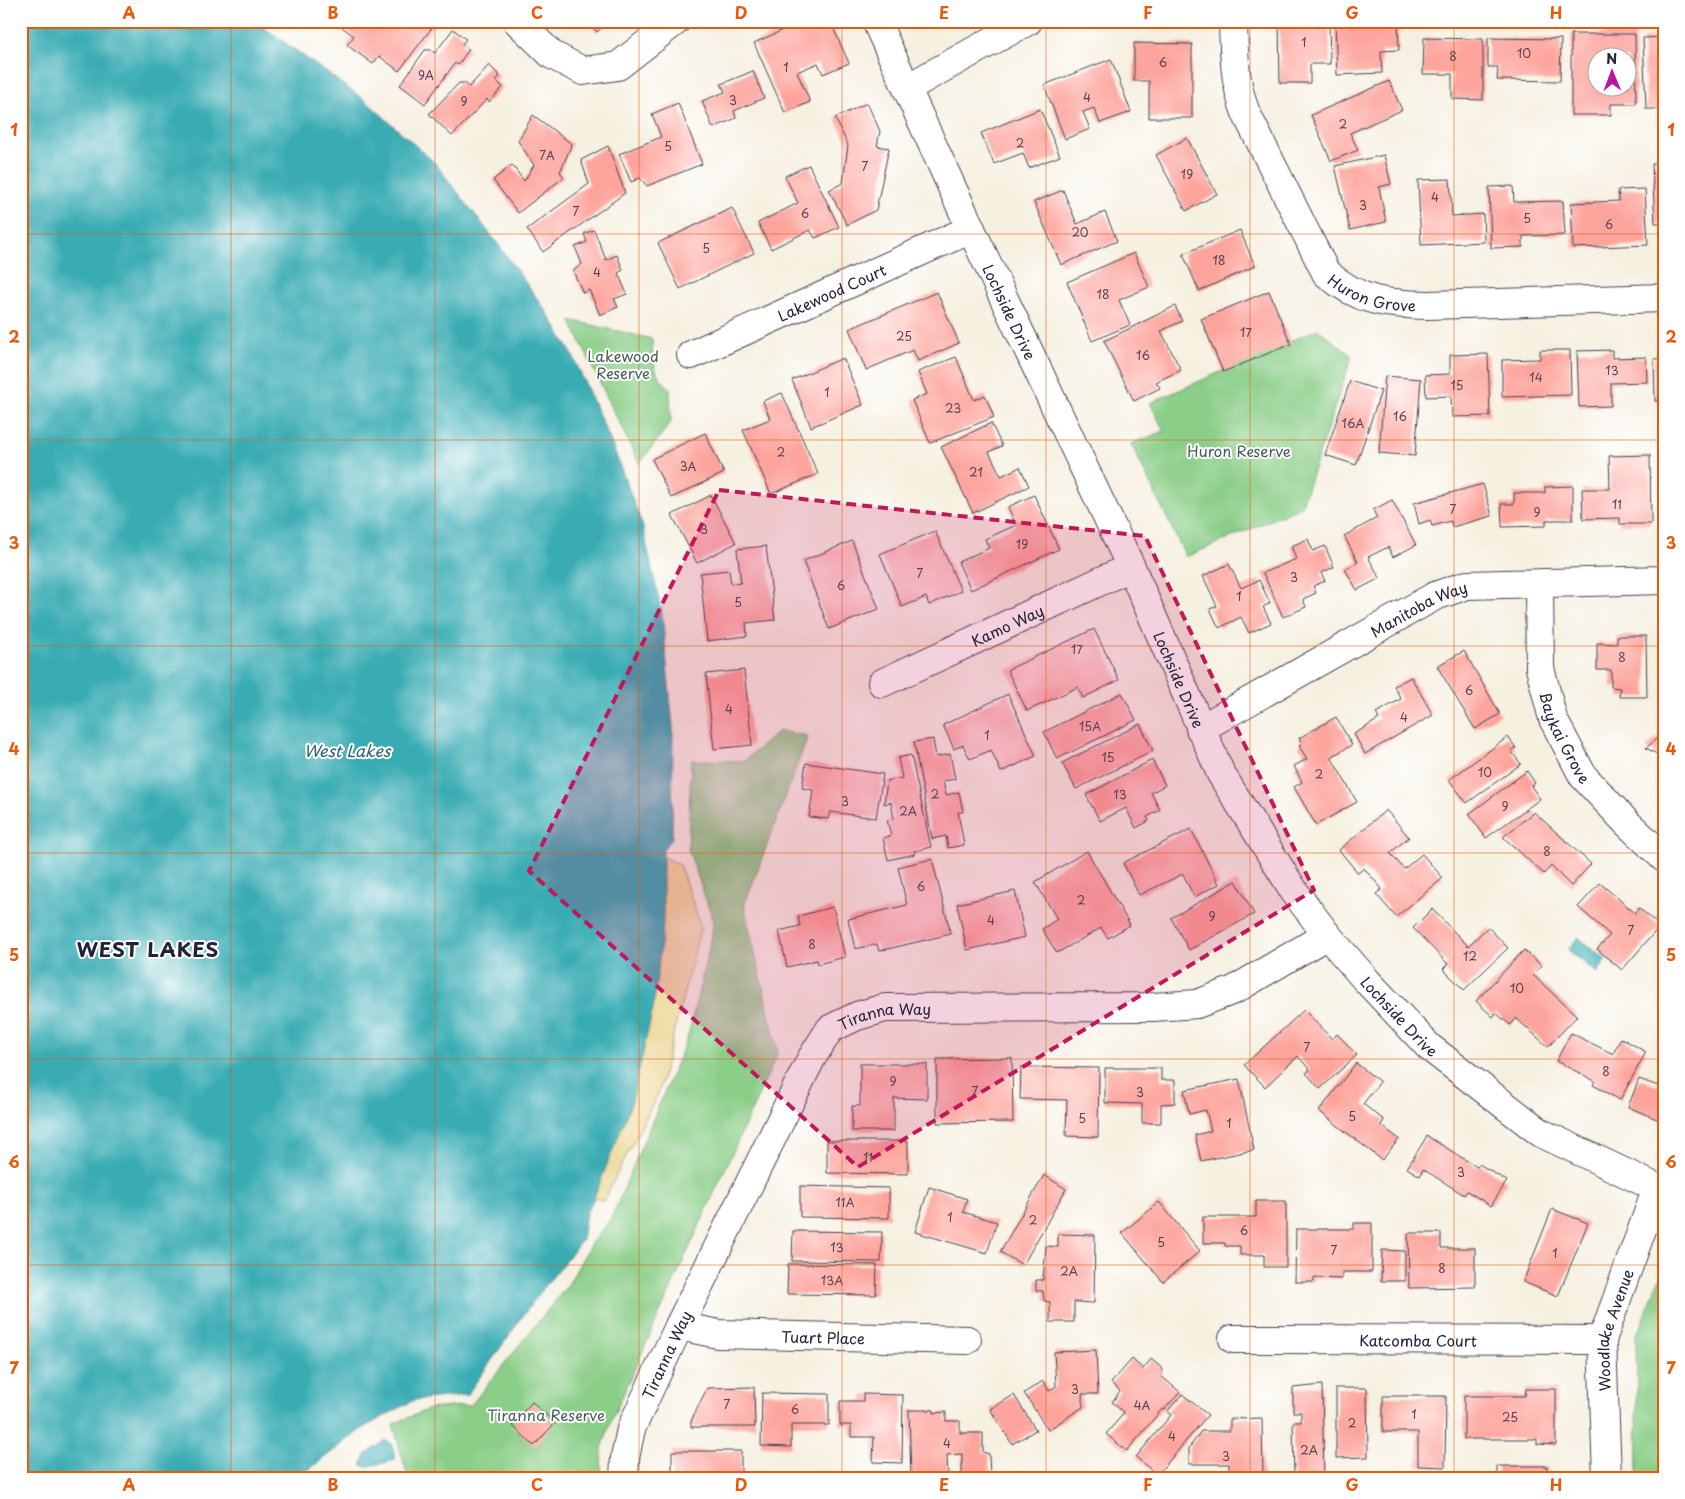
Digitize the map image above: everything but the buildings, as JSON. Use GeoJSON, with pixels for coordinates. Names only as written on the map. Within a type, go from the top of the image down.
{"type":"FeatureCollection","features":[{"type":"Feature","properties":{"kind":"street"},"geometry":{"type":"LineString","coordinates":[[517,21],[552,55],[583,71],[618,66],[676,21]]}},
{"type":"Feature","properties":{"kind":"street","name":"Lochside Drive"},"geometry":{"type":"LineString","coordinates":[[876,21],[971,229],[1131,567],[1200,729],[1226,783],[1294,891],[1367,981],[1429,1047],[1541,1133],[1661,1189]]}},
{"type":"Feature","properties":{"kind":"street"},"geometry":{"type":"LineString","coordinates":[[906,88],[1028,21]]}},
{"type":"Feature","properties":{"kind":"street","name":"Huron Grove"},"geometry":{"type":"LineString","coordinates":[[1233,21],[1238,93],[1246,113],[1326,273],[1340,285],[1366,298],[1391,304],[1428,305],[1664,298]]}},
{"type":"Feature","properties":{"kind":"street","name":"Lakewood Court"},"geometry":{"type":"LineString","coordinates":[[691,355],[971,229]]}},
{"type":"Feature","properties":{"kind":"street","name":"Kamo Way"},"geometry":{"type":"LineString","coordinates":[[882,683],[1131,567]]}},
{"type":"Feature","properties":{"kind":"street","name":"Manitoba Way"},"geometry":{"type":"LineString","coordinates":[[1200,729],[1434,596],[1467,585],[1664,580]]}},
{"type":"Feature","properties":{"kind":"street","name":"Baykai Grove"},"geometry":{"type":"LineString","coordinates":[[1540,584],[1540,668],[1553,719],[1583,776],[1625,821],[1664,858]]}},
{"type":"Feature","properties":{"kind":"street","name":"Tiranna Way"},"geometry":{"type":"LineString","coordinates":[[624,1478],[624,1458],[631,1429],[679,1326],[811,1059],[830,1029],[857,1016],[884,1008],[1153,1007],[1197,1004],[1234,990],[1327,934]]}},
{"type":"Feature","properties":{"kind":"street","name":"Woodlake Avenue"},"geometry":{"type":"LineString","coordinates":[[1608,1478],[1602,1340],[1661,1189]]}},
{"type":"Feature","properties":{"kind":"street","name":"Tuart Place"},"geometry":{"type":"LineString","coordinates":[[679,1326],[718,1334],[967,1340]]}},
{"type":"Feature","properties":{"kind":"street","name":"Katcomba Court"},"geometry":{"type":"LineString","coordinates":[[1233,1339],[1602,1340]]}},
{"type":"Feature","properties":{"kind":"highlighted area"},"geometry":{"type":"Polygon","coordinates":[[[719,490],[1145,536],[1314,890],[858,1167],[529,871],[719,490]]]}},
{"type":"Feature","properties":{"kind":"green space","name":"Lakewood Reserve"},"geometry":{"type":"Polygon","coordinates":[[[570,320],[652,339],[653,360],[657,372],[664,383],[670,388],[671,422],[639,464],[570,320]]]}},
{"type":"Feature","properties":{"kind":"green space","name":"Huron Reserve"},"geometry":{"type":"Polygon","coordinates":[[[1318,329],[1352,356],[1301,507],[1186,557],[1131,444],[1164,431],[1150,403],[1318,329]]]}},
{"type":"Feature","properties":{"kind":"green space","name":"Tiranna Reserve"},"geometry":{"type":"Polygon","coordinates":[[[779,731],[808,736],[744,906],[778,1052],[612,1419],[602,1448],[601,1478],[408,1478],[393,1424],[429,1409],[471,1405],[568,1285],[590,1245],[611,1219],[688,1036],[712,936],[713,920],[688,848],[691,760],[744,761],[779,731]]]}},
{"type":"Feature","properties":{"kind":"green space"},"geometry":{"type":"Polygon","coordinates":[[[1664,1268],[1664,1478],[1638,1478],[1636,1337],[1664,1268]]]}},
{"type":"Feature","properties":{"kind":"sand"},"geometry":{"type":"Polygon","coordinates":[[[659,855],[679,864],[701,926],[658,1094],[603,1201],[592,1196],[659,855]]]}},
{"type":"Feature","properties":{"kind":"water","name":"West Lakes"},"geometry":{"type":"Polygon","coordinates":[[[21,21],[255,21],[366,101],[435,163],[495,240],[547,312],[572,354],[611,442],[642,524],[662,613],[673,727],[672,838],[663,849],[663,926],[653,1008],[632,1101],[593,1200],[586,1213],[582,1240],[535,1299],[467,1395],[414,1400],[363,1428],[298,1478],[21,1478],[21,21]]]}},
{"type":"Feature","properties":{"kind":"water"},"geometry":{"type":"Polygon","coordinates":[[[1578,937],[1607,960],[1597,973],[1568,950],[1578,937]]]}},
{"type":"Feature","properties":{"kind":"water"},"geometry":{"type":"Polygon","coordinates":[[[385,1440],[393,1445],[395,1459],[366,1467],[361,1465],[366,1455],[385,1440]]]}},
{"type":"Feature","properties":{"kind":"district","name":"WEST LAKES"},"geometry":{"type":"Point","coordinates":[148,949]}}]}
